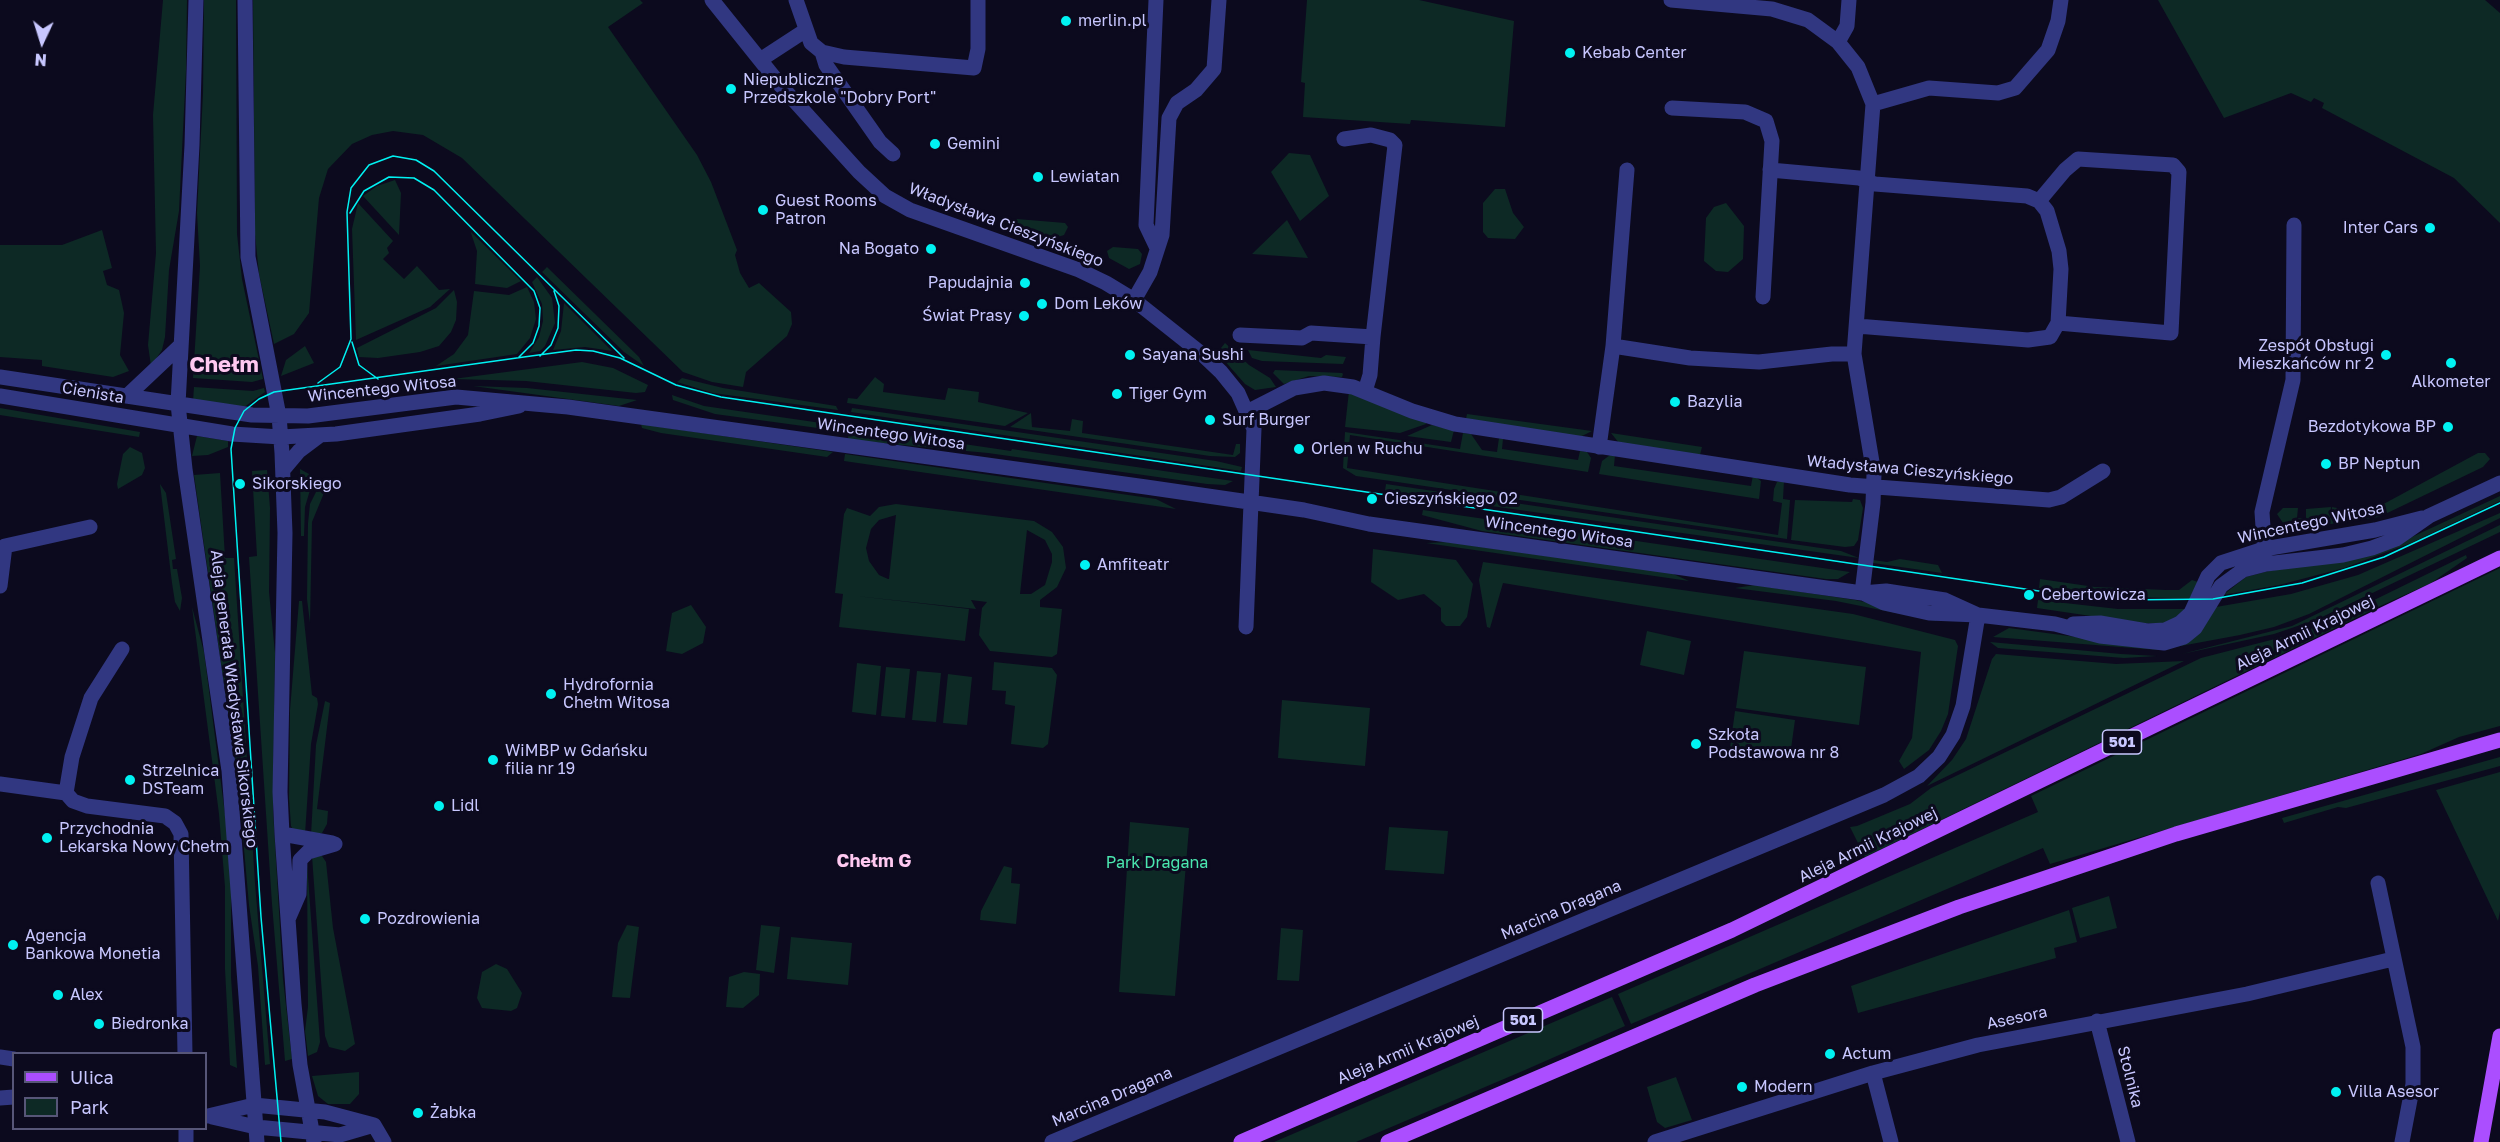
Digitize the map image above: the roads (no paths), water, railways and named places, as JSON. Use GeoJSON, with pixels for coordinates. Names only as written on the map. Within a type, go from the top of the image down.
{"type":"FeatureCollection","features":[{"type":"Feature","properties":{"kind":"main road","name":"Aleja Armii Krajowej"},"geometry":{"type":"LineString","coordinates":[[1241,1142],[1732,930],[2500,558]]}},
{"type":"Feature","properties":{"kind":"main road"},"geometry":{"type":"LineString","coordinates":[[1388,1142],[1755,985],[1970,903],[2176,834],[2497,743]]}},
{"type":"Feature","properties":{"kind":"main road"},"geometry":{"type":"LineString","coordinates":[[2481,1142],[2500,1036]]}},
{"type":"Feature","properties":{"kind":"street","name":"Aleja generała Władysława Sikorskiego"},"geometry":{"type":"LineString","coordinates":[[195,0],[192,145],[178,404],[229,771],[256,1135]]}},
{"type":"Feature","properties":{"kind":"street","name":"Aleja generała Władysława Sikorskiego"},"geometry":{"type":"LineString","coordinates":[[245,0],[248,257],[279,416],[283,470],[282,834],[287,920],[300,1065],[314,1138]]}},
{"type":"Feature","properties":{"kind":"street","name":"Władysława Cieszyńskiego"},"geometry":{"type":"LineString","coordinates":[[712,0],[760,60],[852,164],[885,196],[910,210],[1079,270],[1134,300],[1208,360],[1238,393],[1254,429],[1252,503]]}},
{"type":"Feature","properties":{"kind":"street"},"geometry":{"type":"LineString","coordinates":[[796,0],[811,43],[822,52],[844,57],[974,68],[978,40],[978,0]]}},
{"type":"Feature","properties":{"kind":"street"},"geometry":{"type":"LineString","coordinates":[[1156,0],[1146,225],[1157,248]]}},
{"type":"Feature","properties":{"kind":"street"},"geometry":{"type":"LineString","coordinates":[[1134,300],[1150,273],[1164,226],[1169,118],[1177,103],[1196,90],[1214,69],[1220,0]]}},
{"type":"Feature","properties":{"kind":"street"},"geometry":{"type":"LineString","coordinates":[[1671,0],[1781,11],[1808,20],[1838,42],[1858,67],[1873,104],[1869,182],[1854,354],[1874,488],[1862,592]]}},
{"type":"Feature","properties":{"kind":"street"},"geometry":{"type":"LineString","coordinates":[[1838,42],[1847,26],[1849,0]]}},
{"type":"Feature","properties":{"kind":"street"},"geometry":{"type":"LineString","coordinates":[[1873,104],[1924,88],[1998,93],[2014,88],[2048,50],[2058,21],[2061,0]]}},
{"type":"Feature","properties":{"kind":"street"},"geometry":{"type":"LineString","coordinates":[[760,60],[806,30]]}},
{"type":"Feature","properties":{"kind":"street"},"geometry":{"type":"LineString","coordinates":[[822,52],[826,64],[879,142],[893,154]]}},
{"type":"Feature","properties":{"kind":"street"},"geometry":{"type":"LineString","coordinates":[[1672,108],[1745,112],[1766,121],[1772,141],[1763,297]]}},
{"type":"Feature","properties":{"kind":"street"},"geometry":{"type":"LineString","coordinates":[[1344,139],[1371,135],[1390,140],[1395,145],[1370,375],[1365,391]]}},
{"type":"Feature","properties":{"kind":"street"},"geometry":{"type":"LineString","coordinates":[[2039,201],[2065,170],[2078,159],[2173,165],[2179,172],[2170,333],[2058,323]]}},
{"type":"Feature","properties":{"kind":"street"},"geometry":{"type":"LineString","coordinates":[[1599,447],[1613,346],[1627,170]]}},
{"type":"Feature","properties":{"kind":"street"},"geometry":{"type":"LineString","coordinates":[[1770,170],[1859,178],[1869,182],[2027,196],[2039,201],[2047,211],[2060,255],[2058,323],[2050,337],[2036,341],[1857,326]]}},
{"type":"Feature","properties":{"kind":"street"},"geometry":{"type":"LineString","coordinates":[[2265,556],[2262,512],[2293,380],[2294,225]]}},
{"type":"Feature","properties":{"kind":"street"},"geometry":{"type":"LineString","coordinates":[[1240,335],[1302,338],[1311,333],[1373,337]]}},
{"type":"Feature","properties":{"kind":"street"},"geometry":{"type":"LineString","coordinates":[[127,396],[180,346]]}},
{"type":"Feature","properties":{"kind":"street"},"geometry":{"type":"LineString","coordinates":[[1613,346],[1690,358],[1759,362],[1832,354],[1854,354]]}},
{"type":"Feature","properties":{"kind":"street","name":"Cienista"},"geometry":{"type":"LineString","coordinates":[[0,377],[242,414],[279,416]]}},
{"type":"Feature","properties":{"kind":"street","name":"Władysława Cieszyńskiego"},"geometry":{"type":"LineString","coordinates":[[1247,412],[1303,385],[1334,384],[1365,391],[1441,421],[1874,488],[2049,500],[2061,497],[2103,471]]}},
{"type":"Feature","properties":{"kind":"street","name":"Cienista"},"geometry":{"type":"LineString","coordinates":[[0,396],[180,427],[241,435],[281,437]]}},
{"type":"Feature","properties":{"kind":"street","name":"Wincentego Witosa"},"geometry":{"type":"LineString","coordinates":[[279,416],[334,413],[456,397],[578,408],[1252,503],[1369,524],[1862,592],[1886,591],[1945,600],[1978,615],[2055,624],[2100,623],[2147,631],[2165,630],[2180,623],[2192,613],[2208,576],[2222,562],[2265,556],[2429,516],[2500,483]]}},
{"type":"Feature","properties":{"kind":"street","name":"Wincentego Witosa"},"geometry":{"type":"LineString","coordinates":[[281,437],[319,436],[480,414],[525,404]]}},
{"type":"Feature","properties":{"kind":"street"},"geometry":{"type":"LineString","coordinates":[[283,470],[299,451],[319,436]]}},
{"type":"Feature","properties":{"kind":"street"},"geometry":{"type":"LineString","coordinates":[[1246,627],[1252,503]]}},
{"type":"Feature","properties":{"kind":"street"},"geometry":{"type":"LineString","coordinates":[[0,586],[5,546],[90,527]]}},
{"type":"Feature","properties":{"kind":"street","name":"Marcina Dragana"},"geometry":{"type":"LineString","coordinates":[[1052,1142],[1884,795],[1919,776],[1939,757],[1953,735],[1963,706],[1978,615]]}},
{"type":"Feature","properties":{"kind":"street"},"geometry":{"type":"LineString","coordinates":[[66,793],[72,757],[91,698],[122,650]]}},
{"type":"Feature","properties":{"kind":"street"},"geometry":{"type":"LineString","coordinates":[[0,784],[66,793],[73,801],[87,806],[165,816],[180,830],[185,1052]]}},
{"type":"Feature","properties":{"kind":"street"},"geometry":{"type":"LineString","coordinates":[[282,834],[334,844],[308,852],[300,860],[299,894],[287,920]]}},
{"type":"Feature","properties":{"kind":"street"},"geometry":{"type":"LineString","coordinates":[[2378,883],[2392,959],[2409,1022],[2414,1072],[2402,1142]]}},
{"type":"Feature","properties":{"kind":"street","name":"Asesora"},"geometry":{"type":"LineString","coordinates":[[1655,1142],[1873,1073],[1978,1045],[2247,994],[2392,959]]}},
{"type":"Feature","properties":{"kind":"street","name":"Stolnika"},"geometry":{"type":"LineString","coordinates":[[2097,1021],[2128,1142]]}},
{"type":"Feature","properties":{"kind":"street"},"geometry":{"type":"LineString","coordinates":[[1873,1073],[1891,1142]]}},
{"type":"Feature","properties":{"kind":"street"},"geometry":{"type":"LineString","coordinates":[[237,1108],[253,1082]]}},
{"type":"Feature","properties":{"kind":"street"},"geometry":{"type":"LineString","coordinates":[[207,1115],[254,1105],[309,1110],[374,1125],[384,1142]]}},
{"type":"Feature","properties":{"kind":"street"},"geometry":{"type":"LineString","coordinates":[[207,1115],[256,1135],[336,1139],[374,1125]]}},
{"type":"Feature","properties":{"kind":"tram line"},"geometry":{"type":"LineString","coordinates":[[318,383],[340,367],[351,339],[347,212],[351,188],[369,165],[393,156],[416,160],[434,171],[624,358]]}},
{"type":"Feature","properties":{"kind":"tram line"},"geometry":{"type":"LineString","coordinates":[[350,213],[364,191],[389,177],[414,178],[434,190],[534,291],[540,308],[539,326],[533,343],[519,357]]}},
{"type":"Feature","properties":{"kind":"tram line"},"geometry":{"type":"LineString","coordinates":[[540,356],[551,345],[558,328],[559,306],[554,291]]}},
{"type":"Feature","properties":{"kind":"tram line"},"geometry":{"type":"LineString","coordinates":[[352,342],[359,365],[378,379]]}},
{"type":"Feature","properties":{"kind":"tram line"},"geometry":{"type":"LineString","coordinates":[[281,1142],[261,917],[231,449],[235,428],[244,411],[259,399],[274,392],[576,350],[593,351],[620,358],[676,385],[721,397],[2066,595],[2119,600],[2213,599],[2302,583],[2384,557],[2500,503]]}},
{"type":"Feature","properties":{"kind":"place","name":"merlin.pl"},"geometry":{"type":"Point","coordinates":[1066,21]}},
{"type":"Feature","properties":{"kind":"place","name":"Kebab Center"},"geometry":{"type":"Point","coordinates":[1570,53]}},
{"type":"Feature","properties":{"kind":"place","name":"Niepubliczne Przedszkole \"Dobry Port\""},"geometry":{"type":"Point","coordinates":[731,89]}},
{"type":"Feature","properties":{"kind":"place","name":"Gemini"},"geometry":{"type":"Point","coordinates":[935,144]}},
{"type":"Feature","properties":{"kind":"place","name":"Lewiatan"},"geometry":{"type":"Point","coordinates":[1038,177]}},
{"type":"Feature","properties":{"kind":"place","name":"Guest Rooms Patron"},"geometry":{"type":"Point","coordinates":[763,210]}},
{"type":"Feature","properties":{"kind":"place","name":"Inter Cars"},"geometry":{"type":"Point","coordinates":[2430,228]}},
{"type":"Feature","properties":{"kind":"place","name":"Na Bogato"},"geometry":{"type":"Point","coordinates":[931,249]}},
{"type":"Feature","properties":{"kind":"place","name":"Papudajnia"},"geometry":{"type":"Point","coordinates":[1025,283]}},
{"type":"Feature","properties":{"kind":"place","name":"Dom Leków"},"geometry":{"type":"Point","coordinates":[1042,304]}},
{"type":"Feature","properties":{"kind":"place","name":"Świat Prasy"},"geometry":{"type":"Point","coordinates":[1024,316]}},
{"type":"Feature","properties":{"kind":"place","name":"Sayana Sushi"},"geometry":{"type":"Point","coordinates":[1130,355]}},
{"type":"Feature","properties":{"kind":"place","name":"Zespół Obsługi Mieszkańców nr 2"},"geometry":{"type":"Point","coordinates":[2386,355]}},
{"type":"Feature","properties":{"kind":"place","name":"Alkometer"},"geometry":{"type":"Point","coordinates":[2451,363]}},
{"type":"Feature","properties":{"kind":"place","name":"Tiger Gym"},"geometry":{"type":"Point","coordinates":[1117,394]}},
{"type":"Feature","properties":{"kind":"place","name":"Bazylia"},"geometry":{"type":"Point","coordinates":[1675,402]}},
{"type":"Feature","properties":{"kind":"place","name":"Surf Burger"},"geometry":{"type":"Point","coordinates":[1210,420]}},
{"type":"Feature","properties":{"kind":"place","name":"Bezdotykowa BP"},"geometry":{"type":"Point","coordinates":[2448,427]}},
{"type":"Feature","properties":{"kind":"place","name":"Orlen w Ruchu"},"geometry":{"type":"Point","coordinates":[1299,449]}},
{"type":"Feature","properties":{"kind":"place","name":"BP Neptun"},"geometry":{"type":"Point","coordinates":[2326,464]}},
{"type":"Feature","properties":{"kind":"place","name":"Sikorskiego"},"geometry":{"type":"Point","coordinates":[240,484]}},
{"type":"Feature","properties":{"kind":"place","name":"Cieszyńskiego 02"},"geometry":{"type":"Point","coordinates":[1372,499]}},
{"type":"Feature","properties":{"kind":"place","name":"Amfiteatr"},"geometry":{"type":"Point","coordinates":[1085,565]}},
{"type":"Feature","properties":{"kind":"place","name":"Cebertowicza"},"geometry":{"type":"Point","coordinates":[2029,595]}},
{"type":"Feature","properties":{"kind":"place","name":"Hydrofornia Chełm Witosa"},"geometry":{"type":"Point","coordinates":[551,694]}},
{"type":"Feature","properties":{"kind":"place","name":"Szkoła Podstawowa nr 8"},"geometry":{"type":"Point","coordinates":[1696,744]}},
{"type":"Feature","properties":{"kind":"place","name":"WiMBP w Gdańsku filia nr 19"},"geometry":{"type":"Point","coordinates":[493,760]}},
{"type":"Feature","properties":{"kind":"place","name":"Strzelnica DSTeam"},"geometry":{"type":"Point","coordinates":[130,780]}},
{"type":"Feature","properties":{"kind":"place","name":"Lidl"},"geometry":{"type":"Point","coordinates":[439,806]}},
{"type":"Feature","properties":{"kind":"place","name":"Przychodnia Lekarska Nowy Chełm"},"geometry":{"type":"Point","coordinates":[47,838]}},
{"type":"Feature","properties":{"kind":"place","name":"Pozdrowienia"},"geometry":{"type":"Point","coordinates":[365,919]}},
{"type":"Feature","properties":{"kind":"place","name":"Agencja Bankowa Monetia"},"geometry":{"type":"Point","coordinates":[13,945]}},
{"type":"Feature","properties":{"kind":"place","name":"Alex"},"geometry":{"type":"Point","coordinates":[58,995]}},
{"type":"Feature","properties":{"kind":"place","name":"Biedronka"},"geometry":{"type":"Point","coordinates":[99,1024]}},
{"type":"Feature","properties":{"kind":"place","name":"Actum"},"geometry":{"type":"Point","coordinates":[1830,1054]}},
{"type":"Feature","properties":{"kind":"place","name":"Modern"},"geometry":{"type":"Point","coordinates":[1742,1087]}},
{"type":"Feature","properties":{"kind":"place","name":"Villa Asesor"},"geometry":{"type":"Point","coordinates":[2336,1092]}},
{"type":"Feature","properties":{"kind":"place","name":"Żabka"},"geometry":{"type":"Point","coordinates":[418,1113]}},
{"type":"Feature","properties":{"kind":"district","name":"Chełm"},"geometry":{"type":"Point","coordinates":[224,365]}},
{"type":"Feature","properties":{"kind":"district","name":"Chełm G"},"geometry":{"type":"Point","coordinates":[874,861]}},
{"type":"Feature","properties":{"kind":"park label","name":"Park Dragana"},"geometry":{"type":"Point","coordinates":[1157,863]}}]}
